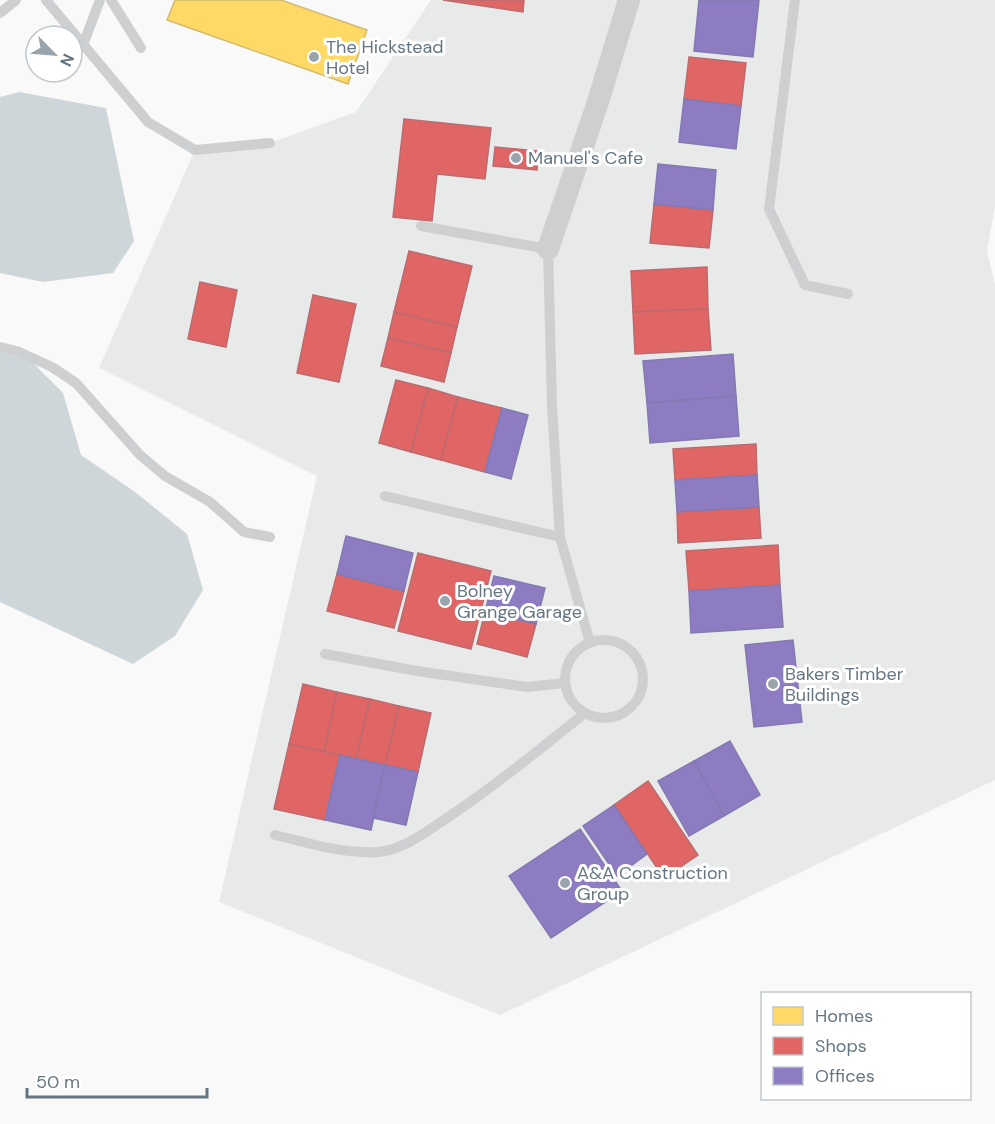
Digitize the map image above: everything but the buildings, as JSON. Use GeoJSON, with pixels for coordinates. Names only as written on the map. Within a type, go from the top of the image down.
{"type":"FeatureCollection","features":[{"type":"Feature","properties":{"kind":"street"},"geometry":{"type":"LineString","coordinates":[[548,249],[597,105],[629,0]]}},
{"type":"Feature","properties":{"kind":"lane"},"geometry":{"type":"LineString","coordinates":[[0,13],[16,0]]}},
{"type":"Feature","properties":{"kind":"lane"},"geometry":{"type":"LineString","coordinates":[[46,0],[66,24]]}},
{"type":"Feature","properties":{"kind":"lane"},"geometry":{"type":"LineString","coordinates":[[84,42],[100,0]]}},
{"type":"Feature","properties":{"kind":"lane"},"geometry":{"type":"LineString","coordinates":[[111,0],[141,48]]}},
{"type":"Feature","properties":{"kind":"lane"},"geometry":{"type":"LineString","coordinates":[[795,0],[769,209],[805,285],[848,294]]}},
{"type":"Feature","properties":{"kind":"lane"},"geometry":{"type":"LineString","coordinates":[[84,46],[148,123],[195,150],[270,143]]}},
{"type":"Feature","properties":{"kind":"lane"},"geometry":{"type":"LineString","coordinates":[[421,226],[548,249],[552,406],[560,537],[590,643]]}},
{"type":"Feature","properties":{"kind":"lane"},"geometry":{"type":"LineString","coordinates":[[0,347],[17,351],[52,367],[76,383],[140,455],[165,476],[210,502],[244,532],[270,537]]}},
{"type":"Feature","properties":{"kind":"lane"},"geometry":{"type":"LineString","coordinates":[[385,496],[560,537]]}},
{"type":"Feature","properties":{"kind":"lane"},"geometry":{"type":"LineString","coordinates":[[602,640],[626,647],[638,661],[643,679],[642,690],[637,701],[619,715],[608,718],[585,713],[575,705],[568,695],[565,683],[566,670],[579,649],[602,640]]}},
{"type":"Feature","properties":{"kind":"lane"},"geometry":{"type":"LineString","coordinates":[[324,654],[526,687],[565,683]]}},
{"type":"Feature","properties":{"kind":"lane"},"geometry":{"type":"LineString","coordinates":[[275,835],[327,848],[379,852],[392,849],[416,838],[485,793],[585,713]]}},
{"type":"Feature","properties":{"kind":"shaded area"},"geometry":{"type":"Polygon","coordinates":[[[431,0],[995,0],[995,206],[987,251],[995,285],[995,780],[500,1015],[219,902],[317,476],[99,368],[195,150],[270,143],[356,112],[431,0]]]}},
{"type":"Feature","properties":{"kind":"shaded area"},"geometry":{"type":"Polygon","coordinates":[[[19,92],[106,108],[134,241],[113,273],[43,282],[0,273],[0,97],[19,92]]]}},
{"type":"Feature","properties":{"kind":"shaded area"},"geometry":{"type":"Polygon","coordinates":[[[0,352],[29,359],[63,393],[81,455],[135,492],[187,534],[203,590],[175,636],[133,664],[0,602],[0,352]]]}},
{"type":"Feature","properties":{"kind":"place","name":"The Hickstead Hotel"},"geometry":{"type":"Point","coordinates":[314,57]}},
{"type":"Feature","properties":{"kind":"place","name":"Manuel's Cafe"},"geometry":{"type":"Point","coordinates":[516,158]}},
{"type":"Feature","properties":{"kind":"place","name":"Bolney Grange Garage"},"geometry":{"type":"Point","coordinates":[445,601]}},
{"type":"Feature","properties":{"kind":"place","name":"Bakers Timber Buildings"},"geometry":{"type":"Point","coordinates":[773,684]}},
{"type":"Feature","properties":{"kind":"place","name":"A&A Construction Group"},"geometry":{"type":"Point","coordinates":[565,883]}}]}
